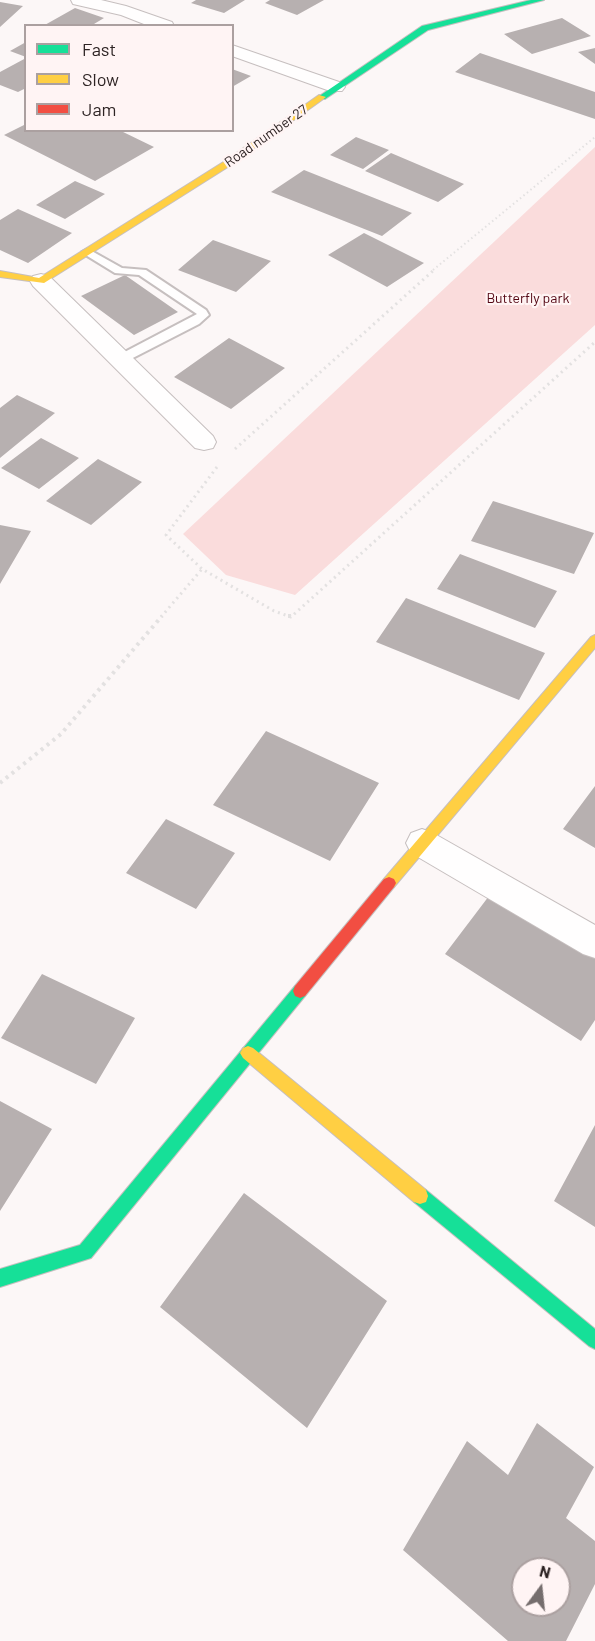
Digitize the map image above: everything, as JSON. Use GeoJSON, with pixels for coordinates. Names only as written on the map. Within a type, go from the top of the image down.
{"type":"FeatureCollection","features":[{"type":"Feature","properties":{"kind":"street"},"geometry":{"type":"LineString","coordinates":[[79,0],[126,11],[161,24]]}},
{"type":"Feature","properties":{"kind":"street","name":"Road number 27"},"geometry":{"type":"LineString","coordinates":[[41,281],[228,163],[425,28],[540,0]]}},
{"type":"Feature","properties":{"kind":"street"},"geometry":{"type":"LineString","coordinates":[[234,51],[336,87]]}},
{"type":"Feature","properties":{"kind":"street"},"geometry":{"type":"LineString","coordinates":[[0,274],[41,281],[204,442]]}},
{"type":"Feature","properties":{"kind":"street"},"geometry":{"type":"LineString","coordinates":[[0,1278],[85,1252],[422,843],[595,640]]}},
{"type":"Feature","properties":{"kind":"street"},"geometry":{"type":"LineString","coordinates":[[422,843],[595,943]]}},
{"type":"Feature","properties":{"kind":"street"},"geometry":{"type":"LineString","coordinates":[[248,1053],[595,1340]]}},
{"type":"Feature","properties":{"kind":"lane"},"geometry":{"type":"LineString","coordinates":[[88,252],[119,271],[142,272],[202,312],[202,315],[195,321],[121,359]]}},
{"type":"Feature","properties":{"kind":"path"},"geometry":{"type":"LineString","coordinates":[[232,451],[421,280],[595,137]]}},
{"type":"Feature","properties":{"kind":"path"},"geometry":{"type":"LineString","coordinates":[[218,467],[166,535],[202,569],[274,611],[291,617],[595,342]]}},
{"type":"Feature","properties":{"kind":"path"},"geometry":{"type":"LineString","coordinates":[[0,783],[61,734],[202,569]]}},
{"type":"Feature","properties":{"kind":"green space","name":"Butterfly park"},"geometry":{"type":"Polygon","coordinates":[[[595,147],[595,325],[295,595],[226,575],[183,534],[595,147]]]}},
{"type":"Feature","properties":{"kind":"building"},"geometry":{"type":"Polygon","coordinates":[[[196,0],[245,0],[224,13],[191,3],[196,0]]]}},
{"type":"Feature","properties":{"kind":"building"},"geometry":{"type":"Polygon","coordinates":[[[270,0],[324,0],[297,15],[265,3],[270,0]]]}},
{"type":"Feature","properties":{"kind":"building"},"geometry":{"type":"Polygon","coordinates":[[[0,2],[23,6],[0,27],[0,2]]]}},
{"type":"Feature","properties":{"kind":"building"},"geometry":{"type":"Polygon","coordinates":[[[75,8],[104,18],[94,24],[47,24],[75,8]]]}},
{"type":"Feature","properties":{"kind":"building"},"geometry":{"type":"Polygon","coordinates":[[[562,18],[591,36],[532,54],[504,34],[562,18]]]}},
{"type":"Feature","properties":{"kind":"building"},"geometry":{"type":"Polygon","coordinates":[[[24,43],[24,56],[10,51],[24,43]]]}},
{"type":"Feature","properties":{"kind":"building"},"geometry":{"type":"Polygon","coordinates":[[[595,48],[595,64],[578,52],[595,48]]]}},
{"type":"Feature","properties":{"kind":"building"},"geometry":{"type":"Polygon","coordinates":[[[480,53],[595,92],[595,119],[455,72],[480,53]]]}},
{"type":"Feature","properties":{"kind":"building"},"geometry":{"type":"Polygon","coordinates":[[[24,59],[24,89],[18,92],[0,85],[0,72],[24,59]]]}},
{"type":"Feature","properties":{"kind":"building"},"geometry":{"type":"Polygon","coordinates":[[[234,70],[251,76],[234,86],[234,70]]]}},
{"type":"Feature","properties":{"kind":"building"},"geometry":{"type":"Polygon","coordinates":[[[24,125],[24,132],[123,132],[154,147],[95,181],[4,135],[24,125]]]}},
{"type":"Feature","properties":{"kind":"building"},"geometry":{"type":"Polygon","coordinates":[[[356,137],[389,150],[363,169],[330,155],[356,137]]]}},
{"type":"Feature","properties":{"kind":"building"},"geometry":{"type":"Polygon","coordinates":[[[391,153],[464,184],[438,202],[365,171],[391,153]]]}},
{"type":"Feature","properties":{"kind":"building"},"geometry":{"type":"Polygon","coordinates":[[[304,170],[412,213],[382,236],[271,192],[304,170]]]}},
{"type":"Feature","properties":{"kind":"building"},"geometry":{"type":"Polygon","coordinates":[[[75,181],[105,194],[65,219],[36,205],[75,181]]]}},
{"type":"Feature","properties":{"kind":"building"},"geometry":{"type":"Polygon","coordinates":[[[18,209],[72,233],[28,263],[0,250],[0,220],[18,209]]]}},
{"type":"Feature","properties":{"kind":"building"},"geometry":{"type":"Polygon","coordinates":[[[364,233],[424,263],[387,287],[328,255],[364,233]]]}},
{"type":"Feature","properties":{"kind":"building"},"geometry":{"type":"Polygon","coordinates":[[[213,240],[271,261],[236,292],[178,270],[213,240]]]}},
{"type":"Feature","properties":{"kind":"building"},"geometry":{"type":"Polygon","coordinates":[[[125,275],[178,312],[134,335],[81,296],[125,275]]]}},
{"type":"Feature","properties":{"kind":"building"},"geometry":{"type":"Polygon","coordinates":[[[229,338],[285,368],[231,409],[174,377],[229,338]]]}},
{"type":"Feature","properties":{"kind":"building"},"geometry":{"type":"Polygon","coordinates":[[[17,395],[55,413],[0,458],[0,408],[17,395]]]}},
{"type":"Feature","properties":{"kind":"building"},"geometry":{"type":"Polygon","coordinates":[[[41,438],[79,458],[39,489],[1,468],[41,438]]]}},
{"type":"Feature","properties":{"kind":"building"},"geometry":{"type":"Polygon","coordinates":[[[98,459],[142,482],[91,525],[46,501],[98,459]]]}},
{"type":"Feature","properties":{"kind":"building"},"geometry":{"type":"Polygon","coordinates":[[[493,501],[594,533],[574,574],[471,541],[493,501]]]}},
{"type":"Feature","properties":{"kind":"building"},"geometry":{"type":"Polygon","coordinates":[[[0,525],[31,531],[0,584],[0,525]]]}},
{"type":"Feature","properties":{"kind":"building"},"geometry":{"type":"Polygon","coordinates":[[[460,554],[557,591],[535,628],[437,589],[460,554]]]}},
{"type":"Feature","properties":{"kind":"building"},"geometry":{"type":"Polygon","coordinates":[[[406,598],[545,653],[519,700],[376,642],[406,598]]]}},
{"type":"Feature","properties":{"kind":"building"},"geometry":{"type":"Polygon","coordinates":[[[266,731],[379,783],[330,861],[213,805],[266,731]]]}},
{"type":"Feature","properties":{"kind":"building"},"geometry":{"type":"Polygon","coordinates":[[[595,786],[595,848],[563,829],[595,786]]]}},
{"type":"Feature","properties":{"kind":"building"},"geometry":{"type":"Polygon","coordinates":[[[166,819],[235,853],[196,909],[126,873],[166,819]]]}},
{"type":"Feature","properties":{"kind":"building"},"geometry":{"type":"Polygon","coordinates":[[[492,892],[595,955],[595,1020],[581,1041],[445,954],[492,892]]]}},
{"type":"Feature","properties":{"kind":"building"},"geometry":{"type":"Polygon","coordinates":[[[42,974],[135,1018],[96,1084],[1,1038],[42,974]]]}},
{"type":"Feature","properties":{"kind":"building"},"geometry":{"type":"Polygon","coordinates":[[[0,1101],[52,1129],[0,1211],[0,1101]]]}},
{"type":"Feature","properties":{"kind":"building"},"geometry":{"type":"Polygon","coordinates":[[[595,1125],[595,1227],[554,1201],[595,1125]]]}},
{"type":"Feature","properties":{"kind":"building"},"geometry":{"type":"Polygon","coordinates":[[[244,1193],[387,1301],[307,1428],[160,1307],[244,1193]]]}},
{"type":"Feature","properties":{"kind":"building"},"geometry":{"type":"Polygon","coordinates":[[[537,1423],[594,1467],[566,1518],[595,1541],[595,1584],[566,1641],[508,1641],[403,1550],[467,1441],[508,1475],[537,1423]]]}},
{"type":"Feature","properties":{"kind":"traffic: fast"},"geometry":{"type":"LineString","coordinates":[[322,97],[425,28],[540,0]]}},
{"type":"Feature","properties":{"kind":"traffic: fast"},"geometry":{"type":"LineString","coordinates":[[0,1278],[85,1252],[300,991]]}},
{"type":"Feature","properties":{"kind":"traffic: fast"},"geometry":{"type":"LineString","coordinates":[[420,1196],[595,1340]]}},
{"type":"Feature","properties":{"kind":"traffic: slow"},"geometry":{"type":"LineString","coordinates":[[0,274],[41,281],[228,163],[322,97]]}},
{"type":"Feature","properties":{"kind":"traffic: slow"},"geometry":{"type":"LineString","coordinates":[[389,883],[595,640]]}},
{"type":"Feature","properties":{"kind":"traffic: slow"},"geometry":{"type":"LineString","coordinates":[[248,1053],[420,1196]]}},
{"type":"Feature","properties":{"kind":"traffic: jam"},"geometry":{"type":"LineString","coordinates":[[300,991],[389,883]]}}]}
